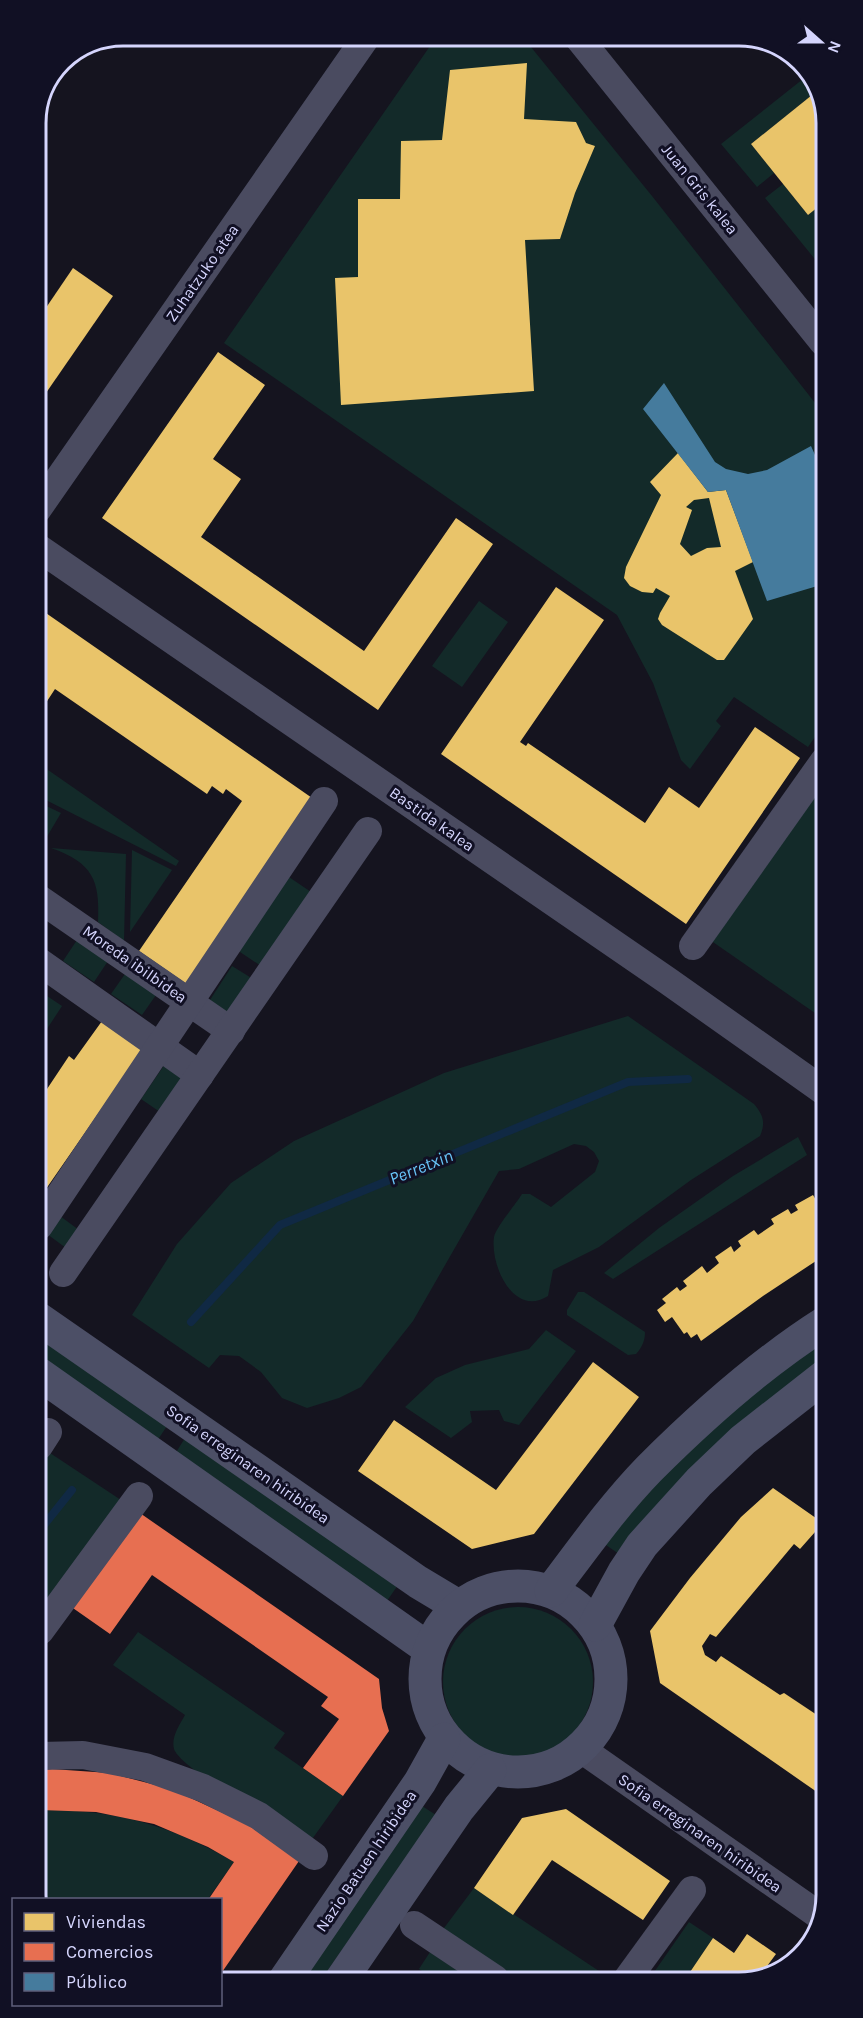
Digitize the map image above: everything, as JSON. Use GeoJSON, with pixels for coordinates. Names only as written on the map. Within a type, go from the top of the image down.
{"type":"FeatureCollection","features":[{"type":"Feature","properties":{"kind":"main road","name":"Sofia erreginaren hiribidea"},"geometry":{"type":"LineString","coordinates":[[46,1324],[418,1582],[458,1606]]}},
{"type":"Feature","properties":{"kind":"main road"},"geometry":{"type":"LineString","coordinates":[[551,1591],[648,1470],[744,1380],[816,1328]]}},
{"type":"Feature","properties":{"kind":"main road"},"geometry":{"type":"LineString","coordinates":[[46,1379],[429,1649]]}},
{"type":"Feature","properties":{"kind":"main road"},"geometry":{"type":"LineString","coordinates":[[595,1625],[624,1572],[642,1545],[699,1482],[743,1440],[816,1383]]}},
{"type":"Feature","properties":{"kind":"main road"},"geometry":{"type":"LineString","coordinates":[[519,1585],[551,1591],[568,1599],[595,1625],[607,1649],[612,1676],[609,1703],[598,1728],[581,1749],[554,1767],[522,1774],[490,1770],[444,1739],[432,1719],[425,1696],[424,1673],[429,1649],[441,1626],[458,1606],[487,1590],[519,1585]]}},
{"type":"Feature","properties":{"kind":"main road","name":"Nazio Batuen hiribidea"},"geometry":{"type":"LineString","coordinates":[[291,1971],[406,1802],[444,1739]]}},
{"type":"Feature","properties":{"kind":"main road"},"geometry":{"type":"LineString","coordinates":[[346,1971],[459,1808],[490,1770]]}},
{"type":"Feature","properties":{"kind":"street","name":"Zuhatzuko atea"},"geometry":{"type":"LineString","coordinates":[[47,496],[360,46]]}},
{"type":"Feature","properties":{"kind":"street","name":"Juan Gris kalea"},"geometry":{"type":"LineString","coordinates":[[586,47],[816,333]]}},
{"type":"Feature","properties":{"kind":"street","name":"Bastida kalea"},"geometry":{"type":"LineString","coordinates":[[47,554],[668,981],[816,1086]]}},
{"type":"Feature","properties":{"kind":"street"},"geometry":{"type":"LineString","coordinates":[[693,946],[816,772]]}},
{"type":"Feature","properties":{"kind":"street"},"geometry":{"type":"LineString","coordinates":[[46,1215],[324,801]]}},
{"type":"Feature","properties":{"kind":"street"},"geometry":{"type":"LineString","coordinates":[[63,1272],[368,831]]}},
{"type":"Feature","properties":{"kind":"street","name":"Moreda ibilbidea"},"geometry":{"type":"LineString","coordinates":[[47,904],[231,1031]]}},
{"type":"Feature","properties":{"kind":"street"},"geometry":{"type":"LineString","coordinates":[[47,967],[200,1075]]}},
{"type":"Feature","properties":{"kind":"street"},"geometry":{"type":"LineString","coordinates":[[46,1623],[139,1496]]}},
{"type":"Feature","properties":{"kind":"street","name":"Sofia erreginaren hiribidea"},"geometry":{"type":"LineString","coordinates":[[581,1749],[814,1912]]}},
{"type":"Feature","properties":{"kind":"street"},"geometry":{"type":"LineString","coordinates":[[46,1756],[83,1755],[154,1770],[203,1788],[258,1816],[314,1856]]}},
{"type":"Feature","properties":{"kind":"street"},"geometry":{"type":"LineString","coordinates":[[632,1972],[692,1890]]}},
{"type":"Feature","properties":{"kind":"street"},"geometry":{"type":"LineString","coordinates":[[414,1925],[484,1972]]}},
{"type":"Feature","properties":{"kind":"green space"},"geometry":{"type":"Polygon","coordinates":[[[430,46],[531,47],[816,404],[816,736],[808,747],[734,697],[716,721],[721,726],[690,769],[681,760],[653,683],[617,615],[224,343],[430,46]]]}},
{"type":"Feature","properties":{"kind":"green space"},"geometry":{"type":"Polygon","coordinates":[[[802,79],[811,96],[751,144],[774,173],[757,187],[721,144],[802,79]]]}},
{"type":"Feature","properties":{"kind":"green space"},"geometry":{"type":"Polygon","coordinates":[[[783,184],[808,215],[816,209],[816,260],[765,198],[783,184]]]}},
{"type":"Feature","properties":{"kind":"green space"},"geometry":{"type":"Polygon","coordinates":[[[479,601],[508,622],[462,687],[432,666],[479,601]]]}},
{"type":"Feature","properties":{"kind":"green space"},"geometry":{"type":"Polygon","coordinates":[[[47,769],[179,861],[176,866],[47,800],[47,769]]]}},
{"type":"Feature","properties":{"kind":"green space"},"geometry":{"type":"Polygon","coordinates":[[[816,789],[816,1014],[710,940],[816,789]]]}},
{"type":"Feature","properties":{"kind":"green space"},"geometry":{"type":"Polygon","coordinates":[[[47,806],[61,813],[47,837],[47,806]]]}},
{"type":"Feature","properties":{"kind":"green space"},"geometry":{"type":"Polygon","coordinates":[[[51,848],[126,854],[124,941],[98,922],[95,884],[85,867],[51,848]]]}},
{"type":"Feature","properties":{"kind":"green space"},"geometry":{"type":"Polygon","coordinates":[[[132,850],[172,870],[130,932],[132,850]]]}},
{"type":"Feature","properties":{"kind":"green space"},"geometry":{"type":"Polygon","coordinates":[[[286,875],[317,896],[267,970],[237,950],[286,875]]]}},
{"type":"Feature","properties":{"kind":"green space"},"geometry":{"type":"Polygon","coordinates":[[[77,940],[108,961],[94,982],[63,961],[77,940]]]}},
{"type":"Feature","properties":{"kind":"green space"},"geometry":{"type":"Polygon","coordinates":[[[232,966],[253,979],[230,1014],[210,1000],[232,966]]]}},
{"type":"Feature","properties":{"kind":"green space"},"geometry":{"type":"Polygon","coordinates":[[[125,974],[156,995],[142,1015],[111,994],[125,974]]]}},
{"type":"Feature","properties":{"kind":"green space"},"geometry":{"type":"Polygon","coordinates":[[[47,996],[62,1006],[46,1030],[47,996]]]}},
{"type":"Feature","properties":{"kind":"green space"},"geometry":{"type":"Polygon","coordinates":[[[628,1016],[754,1104],[763,1119],[762,1131],[760,1136],[691,1180],[599,1247],[553,1270],[548,1296],[536,1301],[525,1300],[515,1295],[500,1274],[496,1262],[494,1237],[522,1194],[530,1194],[551,1207],[595,1172],[599,1161],[594,1152],[586,1146],[574,1144],[519,1169],[499,1171],[413,1321],[361,1387],[339,1398],[307,1408],[282,1398],[261,1372],[239,1356],[220,1355],[209,1368],[132,1315],[177,1244],[231,1183],[294,1141],[444,1073],[628,1016]]]}},
{"type":"Feature","properties":{"kind":"green space"},"geometry":{"type":"Polygon","coordinates":[[[165,1064],[184,1078],[160,1112],[141,1099],[165,1064]]]}},
{"type":"Feature","properties":{"kind":"green space"},"geometry":{"type":"Polygon","coordinates":[[[798,1137],[807,1155],[613,1279],[604,1273],[659,1228],[733,1176],[798,1137]]]}},
{"type":"Feature","properties":{"kind":"green space"},"geometry":{"type":"Polygon","coordinates":[[[60,1216],[79,1230],[66,1248],[47,1234],[60,1216]]]}},
{"type":"Feature","properties":{"kind":"green space"},"geometry":{"type":"Polygon","coordinates":[[[578,1292],[584,1292],[645,1332],[643,1344],[636,1354],[628,1355],[567,1315],[567,1310],[578,1292]]]}},
{"type":"Feature","properties":{"kind":"green space"},"geometry":{"type":"Polygon","coordinates":[[[546,1330],[576,1351],[519,1425],[504,1421],[499,1410],[470,1411],[472,1422],[451,1438],[405,1407],[436,1378],[465,1365],[529,1349],[546,1330]]]}},
{"type":"Feature","properties":{"kind":"green space"},"geometry":{"type":"Polygon","coordinates":[[[46,1341],[167,1426],[157,1441],[46,1364],[46,1341]]]}},
{"type":"Feature","properties":{"kind":"green space"},"geometry":{"type":"Polygon","coordinates":[[[816,1345],[816,1369],[619,1554],[603,1543],[672,1463],[739,1401],[816,1345]]]}},
{"type":"Feature","properties":{"kind":"green space"},"geometry":{"type":"Polygon","coordinates":[[[185,1438],[398,1585],[387,1601],[175,1454],[185,1438]]]}},
{"type":"Feature","properties":{"kind":"green space"},"geometry":{"type":"Polygon","coordinates":[[[50,1453],[124,1502],[46,1603],[46,1458],[50,1453]]]}},
{"type":"Feature","properties":{"kind":"green space"},"geometry":{"type":"Polygon","coordinates":[[[518,1607],[547,1613],[571,1629],[587,1653],[593,1682],[587,1711],[571,1735],[547,1751],[518,1757],[489,1751],[465,1735],[449,1711],[443,1682],[449,1653],[465,1629],[489,1613],[518,1607]]]}},
{"type":"Feature","properties":{"kind":"green space"},"geometry":{"type":"Polygon","coordinates":[[[138,1632],[285,1733],[274,1748],[343,1796],[310,1842],[214,1784],[181,1758],[174,1749],[174,1740],[185,1715],[113,1665],[138,1632]]]}},
{"type":"Feature","properties":{"kind":"green space"},"geometry":{"type":"Polygon","coordinates":[[[422,1806],[436,1815],[327,1971],[307,1971],[422,1806]]]}},
{"type":"Feature","properties":{"kind":"green space"},"geometry":{"type":"Polygon","coordinates":[[[46,1810],[92,1812],[141,1822],[187,1838],[234,1862],[209,1898],[46,1898],[46,1810]]]}},
{"type":"Feature","properties":{"kind":"green space"},"geometry":{"type":"Polygon","coordinates":[[[474,1888],[600,1972],[499,1972],[441,1932],[474,1888]]]}},
{"type":"Feature","properties":{"kind":"green space"},"geometry":{"type":"Polygon","coordinates":[[[689,1922],[713,1938],[690,1972],[654,1972],[689,1922]]]}},
{"type":"Feature","properties":{"kind":"green space"},"geometry":{"type":"Polygon","coordinates":[[[430,1952],[459,1972],[423,1971],[419,1969],[430,1952]]]}},
{"type":"Feature","properties":{"kind":"building: Viviendas"},"geometry":{"type":"Polygon","coordinates":[[[527,63],[524,119],[576,122],[586,143],[595,146],[575,193],[560,239],[525,240],[534,391],[341,405],[335,278],[358,277],[358,199],[400,199],[401,141],[442,140],[450,70],[527,63]]]}},
{"type":"Feature","properties":{"kind":"building: Viviendas"},"geometry":{"type":"Polygon","coordinates":[[[811,96],[816,113],[816,209],[808,215],[751,144],[811,96]]]}},
{"type":"Feature","properties":{"kind":"building: Viviendas"},"geometry":{"type":"Polygon","coordinates":[[[73,268],[113,296],[47,392],[47,306],[73,268]]]}},
{"type":"Feature","properties":{"kind":"building: Viviendas"},"geometry":{"type":"Polygon","coordinates":[[[218,352],[265,385],[213,459],[241,479],[201,537],[364,651],[456,518],[493,544],[378,710],[102,518],[218,352]]]}},
{"type":"Feature","properties":{"kind":"building: Viviendas"},"geometry":{"type":"Polygon","coordinates":[[[678,453],[708,492],[726,490],[753,562],[735,571],[753,619],[724,660],[717,660],[662,625],[658,619],[670,596],[656,588],[653,593],[642,592],[630,586],[624,578],[626,567],[661,495],[650,482],[678,453]],[[709,498],[694,500],[686,507],[692,510],[680,544],[691,556],[707,548],[721,547],[709,498]]]}},
{"type":"Feature","properties":{"kind":"building: Viviendas"},"geometry":{"type":"Polygon","coordinates":[[[556,587],[604,620],[520,742],[526,746],[528,743],[645,823],[669,787],[699,808],[755,727],[800,758],[686,924],[441,754],[556,587]]]}},
{"type":"Feature","properties":{"kind":"building: Viviendas"},"geometry":{"type":"Polygon","coordinates":[[[47,614],[315,800],[188,985],[139,951],[242,801],[226,789],[223,794],[212,786],[207,794],[55,689],[47,702],[47,614]]]}},
{"type":"Feature","properties":{"kind":"building: Viviendas"},"geometry":{"type":"Polygon","coordinates":[[[102,1021],[143,1049],[46,1188],[46,1090],[69,1056],[74,1060],[102,1021]]]}},
{"type":"Feature","properties":{"kind":"building: Viviendas"},"geometry":{"type":"Polygon","coordinates":[[[813,1195],[816,1200],[816,1261],[701,1341],[697,1334],[691,1338],[687,1332],[684,1334],[672,1317],[665,1322],[657,1310],[666,1303],[662,1299],[677,1287],[680,1291],[687,1286],[683,1281],[702,1266],[707,1273],[719,1263],[715,1257],[731,1246],[734,1252],[741,1246],[738,1241],[754,1230],[758,1235],[774,1224],[771,1219],[788,1209],[791,1214],[798,1210],[795,1205],[813,1195]]]}},
{"type":"Feature","properties":{"kind":"building: Viviendas"},"geometry":{"type":"Polygon","coordinates":[[[593,1362],[639,1397],[534,1534],[472,1549],[358,1471],[394,1420],[496,1490],[593,1362]]]}},
{"type":"Feature","properties":{"kind":"building: Viviendas"},"geometry":{"type":"Polygon","coordinates":[[[773,1488],[816,1518],[816,1531],[800,1549],[794,1544],[716,1637],[710,1634],[702,1646],[705,1655],[716,1662],[721,1656],[780,1695],[784,1693],[816,1714],[816,1791],[660,1683],[650,1631],[690,1578],[741,1517],[773,1488]]]}},
{"type":"Feature","properties":{"kind":"building: Viviendas"},"geometry":{"type":"Polygon","coordinates":[[[566,1809],[670,1881],[643,1920],[552,1860],[513,1915],[474,1888],[522,1818],[566,1809]]]}},
{"type":"Feature","properties":{"kind":"building: Viviendas"},"geometry":{"type":"Polygon","coordinates":[[[747,1934],[776,1954],[768,1965],[750,1971],[690,1972],[713,1938],[734,1953],[747,1934]]]}},
{"type":"Feature","properties":{"kind":"building: Comercios"},"geometry":{"type":"Polygon","coordinates":[[[137,1511],[379,1679],[382,1708],[389,1731],[343,1796],[303,1768],[339,1719],[321,1706],[328,1697],[152,1575],[110,1634],[70,1606],[137,1511]]]}},
{"type":"Feature","properties":{"kind":"building: Comercios"},"geometry":{"type":"Polygon","coordinates":[[[46,1769],[109,1773],[171,1789],[247,1824],[299,1861],[222,1971],[222,1898],[209,1898],[234,1862],[208,1847],[154,1824],[96,1812],[46,1810],[46,1769]]]}},
{"type":"Feature","properties":{"kind":"building: Público"},"geometry":{"type":"Polygon","coordinates":[[[664,383],[715,462],[726,469],[748,474],[767,470],[811,446],[816,457],[816,586],[767,601],[726,490],[708,492],[643,409],[664,383]]]}},
{"type":"Feature","properties":{"kind":"waterway","name":"Perretxin"},"geometry":{"type":"LineString","coordinates":[[191,1322],[280,1225],[628,1082],[688,1079]]}},
{"type":"Feature","properties":{"kind":"waterway","name":"Perretxin"},"geometry":{"type":"LineString","coordinates":[[46,1522],[72,1490]]}}]}
